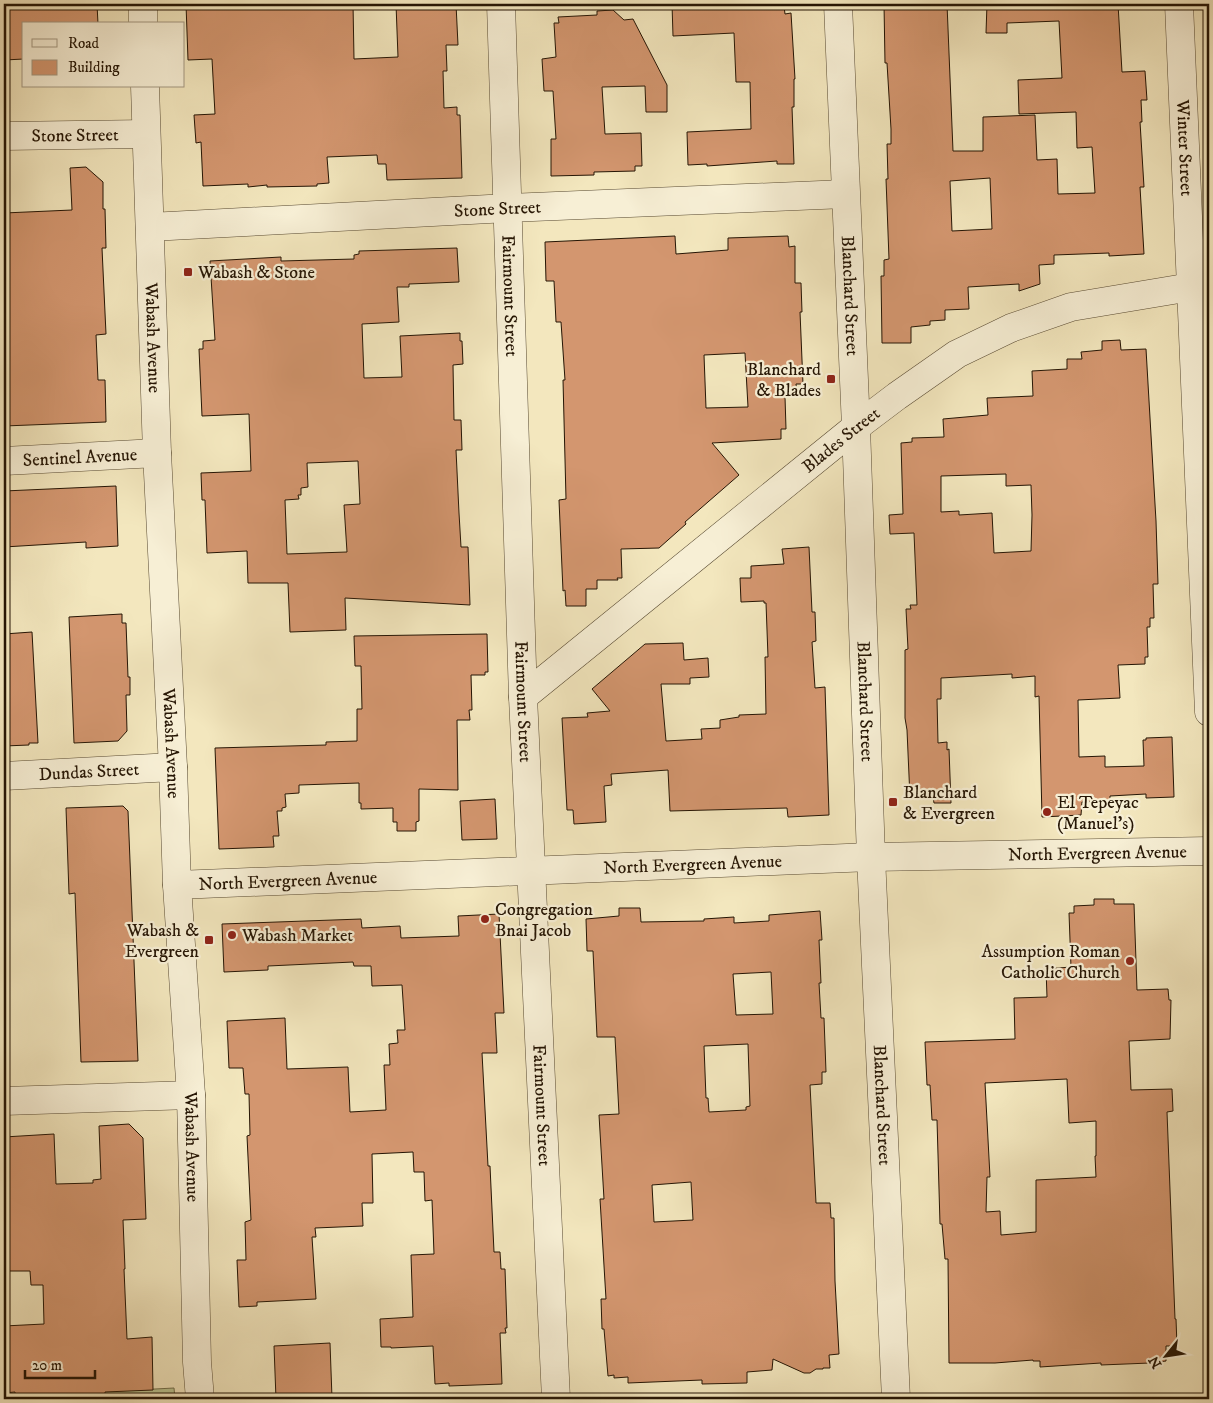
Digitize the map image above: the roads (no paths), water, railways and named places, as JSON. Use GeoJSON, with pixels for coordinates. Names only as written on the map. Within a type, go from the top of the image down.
{"type":"FeatureCollection","features":[{"type":"Feature","properties":{"kind":"street"},"geometry":{"type":"LineString","coordinates":[[143,4],[143,22]]}},
{"type":"Feature","properties":{"kind":"street","name":"Fairmount Street"},"geometry":{"type":"LineString","coordinates":[[500,4],[523,697],[556,1399]]}},
{"type":"Feature","properties":{"kind":"street","name":"Blanchard Street"},"geometry":{"type":"LineString","coordinates":[[838,4],[856,427],[871,857],[896,1399]]}},
{"type":"Feature","properties":{"kind":"street","name":"Winter Street"},"geometry":{"type":"LineString","coordinates":[[1180,4],[1200,287],[1209,712]]}},
{"type":"Feature","properties":{"kind":"street","name":"Wabash Avenue"},"geometry":{"type":"LineString","coordinates":[[145,88],[157,453],[177,885],[191,1095],[197,1362],[200,1399]]}},
{"type":"Feature","properties":{"kind":"street","name":"Stone Street"},"geometry":{"type":"LineString","coordinates":[[4,136],[146,134]]}},
{"type":"Feature","properties":{"kind":"street","name":"Stone Street"},"geometry":{"type":"LineString","coordinates":[[150,227],[508,208],[845,194]]}},
{"type":"Feature","properties":{"kind":"street","name":"Blades Street"},"geometry":{"type":"LineString","coordinates":[[523,697],[856,427],[957,354],[1011,328],[1071,307],[1200,287]]}},
{"type":"Feature","properties":{"kind":"street","name":"Sentinel Avenue"},"geometry":{"type":"LineString","coordinates":[[4,461],[157,453]]}},
{"type":"Feature","properties":{"kind":"street","name":"Dundas Street"},"geometry":{"type":"LineString","coordinates":[[4,776],[173,767]]}},
{"type":"Feature","properties":{"kind":"street","name":"North Evergreen Avenue"},"geometry":{"type":"LineString","coordinates":[[177,885],[871,857],[1209,852]]}},
{"type":"Feature","properties":{"kind":"street"},"geometry":{"type":"LineString","coordinates":[[4,1101],[191,1095]]}},
{"type":"Feature","properties":{"kind":"place","name":"Wabash & Stone"},"geometry":{"type":"Point","coordinates":[188,272]}},
{"type":"Feature","properties":{"kind":"place","name":"Blanchard & Blades"},"geometry":{"type":"Point","coordinates":[831,379]}},
{"type":"Feature","properties":{"kind":"place","name":"Blanchard & Evergreen"},"geometry":{"type":"Point","coordinates":[893,802]}},
{"type":"Feature","properties":{"kind":"place","name":"El Tepeyac (Manuel's)"},"geometry":{"type":"Point","coordinates":[1047,812]}},
{"type":"Feature","properties":{"kind":"place","name":"Congregation Bnai Jacob"},"geometry":{"type":"Point","coordinates":[485,919]}},
{"type":"Feature","properties":{"kind":"place","name":"Wabash Market"},"geometry":{"type":"Point","coordinates":[232,935]}},
{"type":"Feature","properties":{"kind":"place","name":"Wabash & Evergreen"},"geometry":{"type":"Point","coordinates":[209,940]}},
{"type":"Feature","properties":{"kind":"place","name":"Assumption Roman Catholic Church"},"geometry":{"type":"Point","coordinates":[1130,961]}}]}
